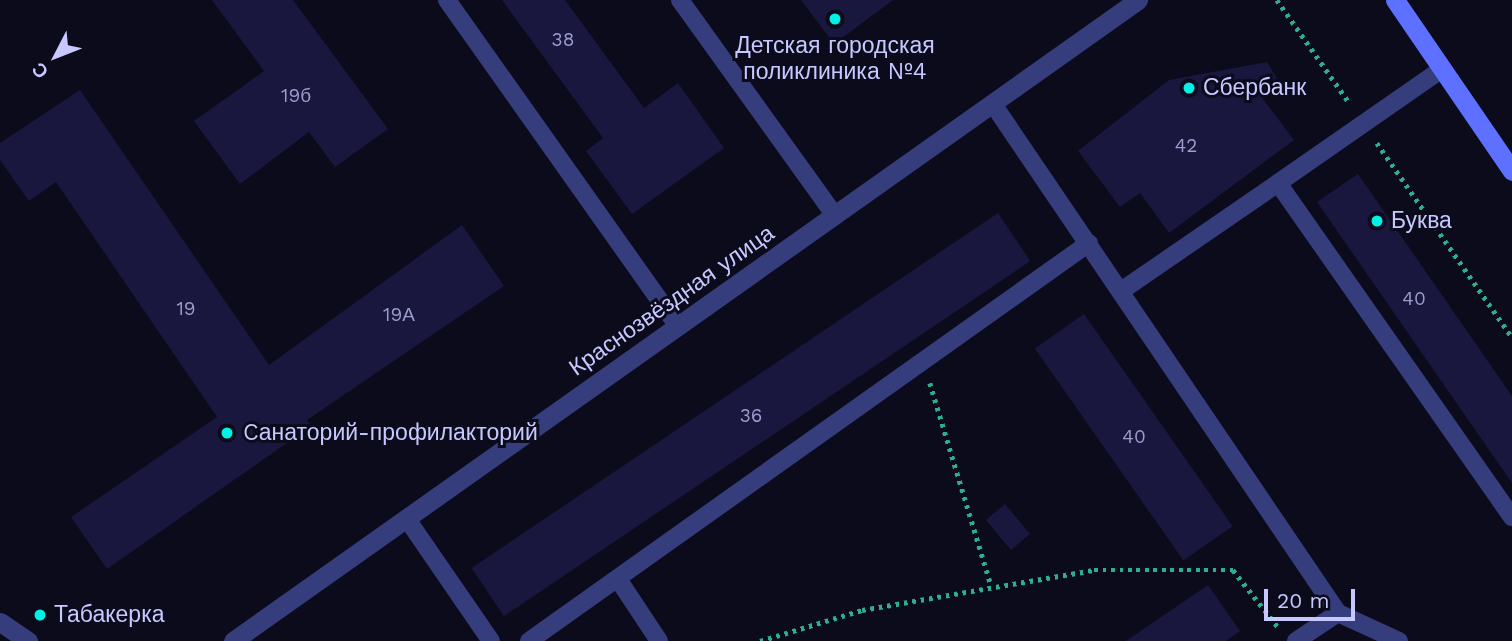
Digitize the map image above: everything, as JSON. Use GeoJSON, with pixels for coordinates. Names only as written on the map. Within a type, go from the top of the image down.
{"type":"FeatureCollection","features":[{"type":"Feature","properties":{"kind":"main road"},"geometry":{"type":"LineString","coordinates":[[1395,0],[1512,170]]}},
{"type":"Feature","properties":{"kind":"street","name":"Краснозвёздная улица"},"geometry":{"type":"LineString","coordinates":[[233,641],[1138,0]]}},
{"type":"Feature","properties":{"kind":"street"},"geometry":{"type":"LineString","coordinates":[[0,622],[28,641]]}},
{"type":"Feature","properties":{"kind":"lane"},"geometry":{"type":"LineString","coordinates":[[447,0],[678,326]]}},
{"type":"Feature","properties":{"kind":"lane"},"geometry":{"type":"LineString","coordinates":[[680,0],[835,216]]}},
{"type":"Feature","properties":{"kind":"lane"},"geometry":{"type":"LineString","coordinates":[[1121,290],[1441,69]]}},
{"type":"Feature","properties":{"kind":"lane"},"geometry":{"type":"LineString","coordinates":[[993,104],[1338,613],[1399,641]]}},
{"type":"Feature","properties":{"kind":"lane"},"geometry":{"type":"LineString","coordinates":[[1278,183],[1512,517]]}},
{"type":"Feature","properties":{"kind":"lane"},"geometry":{"type":"LineString","coordinates":[[529,641],[1089,243]]}},
{"type":"Feature","properties":{"kind":"lane"},"geometry":{"type":"LineString","coordinates":[[407,519],[491,641]]}},
{"type":"Feature","properties":{"kind":"lane"},"geometry":{"type":"LineString","coordinates":[[618,579],[659,641]]}},
{"type":"Feature","properties":{"kind":"lane"},"geometry":{"type":"LineString","coordinates":[[1289,636],[1338,613]]}},
{"type":"Feature","properties":{"kind":"path"},"geometry":{"type":"LineString","coordinates":[[1277,0],[1512,337]]}},
{"type":"Feature","properties":{"kind":"path"},"geometry":{"type":"LineString","coordinates":[[936,393],[991,585]]}},
{"type":"Feature","properties":{"kind":"path"},"geometry":{"type":"LineString","coordinates":[[760,641],[862,610],[991,585],[1094,570],[1233,570],[1289,636]]}},
{"type":"Feature","properties":{"kind":"building"},"geometry":{"type":"Polygon","coordinates":[[[212,0],[293,0],[388,129],[335,167],[309,132],[240,184],[194,121],[264,71],[212,0]]]}},
{"type":"Feature","properties":{"kind":"building"},"geometry":{"type":"Polygon","coordinates":[[[502,0],[565,0],[644,108],[678,83],[724,148],[632,214],[586,151],[603,138],[502,0]]]}},
{"type":"Feature","properties":{"kind":"building","name":"Детская городская поликлиника №4"},"geometry":{"type":"Polygon","coordinates":[[[801,0],[893,0],[834,44],[801,0]]]}},
{"type":"Feature","properties":{"kind":"building"},"geometry":{"type":"Polygon","coordinates":[[[1267,62],[1281,85],[1263,99],[1294,140],[1169,233],[1140,193],[1120,207],[1078,151],[1169,80],[1267,62]]]}},
{"type":"Feature","properties":{"kind":"building"},"geometry":{"type":"Polygon","coordinates":[[[80,90],[269,365],[462,225],[504,286],[307,420],[311,426],[107,569],[71,517],[217,417],[56,182],[29,201],[0,160],[0,143],[80,90]]]}},
{"type":"Feature","properties":{"kind":"building"},"geometry":{"type":"Polygon","coordinates":[[[1358,174],[1512,396],[1512,483],[1317,202],[1358,174]]]}},
{"type":"Feature","properties":{"kind":"building"},"geometry":{"type":"Polygon","coordinates":[[[998,213],[1030,261],[504,616],[472,568],[998,213]]]}},
{"type":"Feature","properties":{"kind":"building"},"geometry":{"type":"Polygon","coordinates":[[[1084,314],[1233,526],[1183,561],[1035,348],[1084,314]]]}},
{"type":"Feature","properties":{"kind":"building"},"geometry":{"type":"Polygon","coordinates":[[[1005,504],[1030,534],[1011,550],[986,520],[1005,504]]]}},
{"type":"Feature","properties":{"kind":"building"},"geometry":{"type":"Polygon","coordinates":[[[1208,585],[1240,631],[1226,641],[1126,641],[1208,585]]]}},
{"type":"Feature","properties":{"kind":"place","name":"Детская городская поликлиника №4"},"geometry":{"type":"Point","coordinates":[835,19]}},
{"type":"Feature","properties":{"kind":"place","name":"Сбербанк"},"geometry":{"type":"Point","coordinates":[1189,88]}},
{"type":"Feature","properties":{"kind":"place","name":"Буква"},"geometry":{"type":"Point","coordinates":[1377,221]}},
{"type":"Feature","properties":{"kind":"place","name":"Cанаторий-профилакторий"},"geometry":{"type":"Point","coordinates":[227,433]}},
{"type":"Feature","properties":{"kind":"place","name":"Табакерка"},"geometry":{"type":"Point","coordinates":[40,615]}}]}
